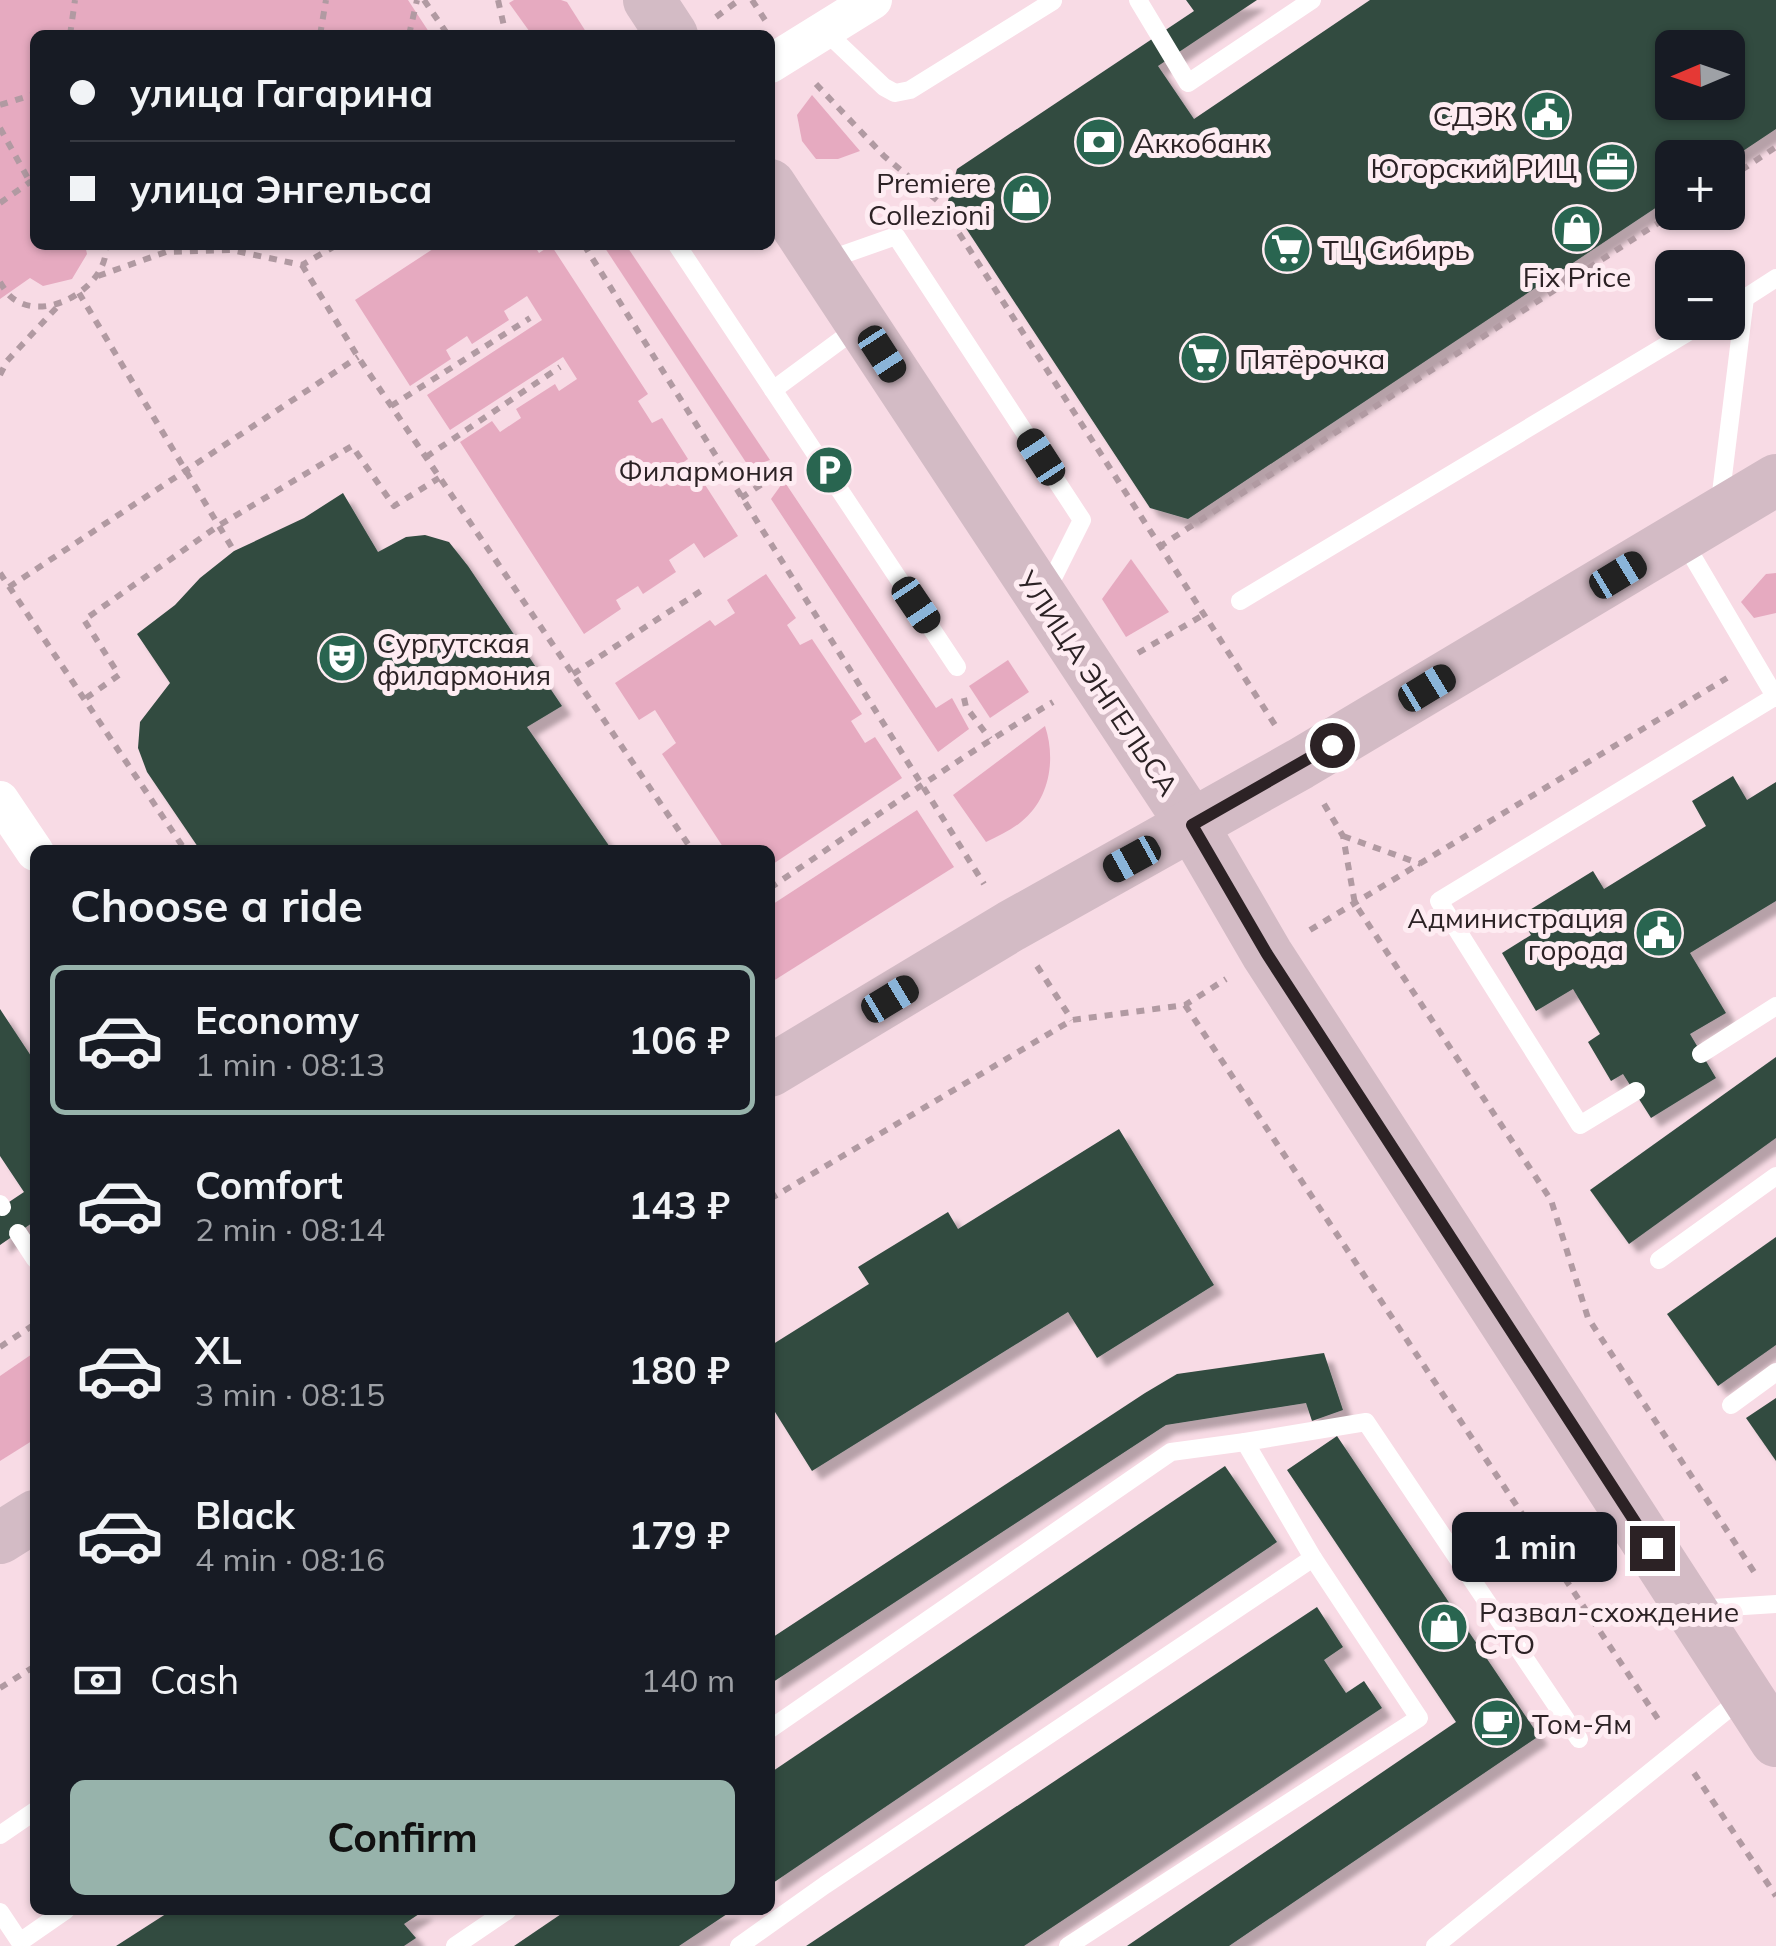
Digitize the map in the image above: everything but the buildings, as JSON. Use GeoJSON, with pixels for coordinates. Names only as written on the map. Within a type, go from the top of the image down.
{"type":"FeatureCollection","features":[{"type":"Feature","properties":{"kind":"main road"},"geometry":{"type":"LineString","coordinates":[[649,0],[669,30]]}},
{"type":"Feature","properties":{"kind":"main road","name":"УЛИЦА ЭНГЕЛЬСА"},"geometry":{"type":"LineString","coordinates":[[775,193],[1192,825],[1267,954],[1776,1741]]}},
{"type":"Feature","properties":{"kind":"main road"},"geometry":{"type":"LineString","coordinates":[[775,1069],[1011,926],[1300,764],[1776,480]]}},
{"type":"Feature","properties":{"kind":"main road"},"geometry":{"type":"LineString","coordinates":[[0,1538],[30,1519]]}},
{"type":"Feature","properties":{"kind":"street"},"geometry":{"type":"LineString","coordinates":[[779,59],[873,0]]}},
{"type":"Feature","properties":{"kind":"street"},"geometry":{"type":"LineString","coordinates":[[0,800],[30,845]]}},
{"type":"Feature","properties":{"kind":"lane"},"geometry":{"type":"LineString","coordinates":[[1138,0],[1188,82],[1312,0]]}},
{"type":"Feature","properties":{"kind":"lane"},"geometry":{"type":"LineString","coordinates":[[825,30],[895,93],[910,90],[1053,1]]}},
{"type":"Feature","properties":{"kind":"lane"},"geometry":{"type":"LineString","coordinates":[[820,262],[896,236],[1082,520],[1042,599]]}},
{"type":"Feature","properties":{"kind":"lane"},"geometry":{"type":"LineString","coordinates":[[680,250],[957,667]]}},
{"type":"Feature","properties":{"kind":"lane"},"geometry":{"type":"LineString","coordinates":[[1745,298],[1776,278]]}},
{"type":"Feature","properties":{"kind":"lane"},"geometry":{"type":"LineString","coordinates":[[773,390],[862,324]]}},
{"type":"Feature","properties":{"kind":"lane"},"geometry":{"type":"LineString","coordinates":[[1240,602],[1674,340]]}},
{"type":"Feature","properties":{"kind":"lane"},"geometry":{"type":"LineString","coordinates":[[1636,1091],[1580,1124],[1439,900],[1776,697],[1700,525],[1737,340]]}},
{"type":"Feature","properties":{"kind":"lane"},"geometry":{"type":"LineString","coordinates":[[1701,1054],[1776,1006]]}},
{"type":"Feature","properties":{"kind":"lane"},"geometry":{"type":"LineString","coordinates":[[1659,1260],[1776,1176]]}},
{"type":"Feature","properties":{"kind":"lane"},"geometry":{"type":"LineString","coordinates":[[18,1232],[30,1251]]}},
{"type":"Feature","properties":{"kind":"lane"},"geometry":{"type":"LineString","coordinates":[[1731,1405],[1776,1372]]}},
{"type":"Feature","properties":{"kind":"lane"},"geometry":{"type":"LineString","coordinates":[[775,1726],[1171,1452],[1366,1422],[1579,1739]]}},
{"type":"Feature","properties":{"kind":"lane"},"geometry":{"type":"LineString","coordinates":[[1068,1946],[1419,1718],[1244,1442]]}},
{"type":"Feature","properties":{"kind":"lane"},"geometry":{"type":"LineString","coordinates":[[739,1946],[1314,1558]]}},
{"type":"Feature","properties":{"kind":"lane"},"geometry":{"type":"LineString","coordinates":[[1691,1609],[1776,1604]]}},
{"type":"Feature","properties":{"kind":"lane"},"geometry":{"type":"LineString","coordinates":[[1435,1946],[1746,1694]]}},
{"type":"Feature","properties":{"kind":"lane"},"geometry":{"type":"LineString","coordinates":[[0,1835],[30,1814]]}},
{"type":"Feature","properties":{"kind":"lane"},"geometry":{"type":"LineString","coordinates":[[0,1912],[20,1942],[59,1915]]}},
{"type":"Feature","properties":{"kind":"lane"},"geometry":{"type":"LineString","coordinates":[[455,1946],[501,1915]]}},
{"type":"Feature","properties":{"kind":"path"},"geometry":{"type":"LineString","coordinates":[[71,30],[75,0]]}},
{"type":"Feature","properties":{"kind":"path"},"geometry":{"type":"LineString","coordinates":[[321,30],[326,0]]}},
{"type":"Feature","properties":{"kind":"path"},"geometry":{"type":"LineString","coordinates":[[411,30],[420,0]]}},
{"type":"Feature","properties":{"kind":"path"},"geometry":{"type":"LineString","coordinates":[[420,0],[444,30]]}},
{"type":"Feature","properties":{"kind":"path"},"geometry":{"type":"LineString","coordinates":[[498,0],[505,30]]}},
{"type":"Feature","properties":{"kind":"path"},"geometry":{"type":"LineString","coordinates":[[752,0],[766,30]]}},
{"type":"Feature","properties":{"kind":"path"},"geometry":{"type":"LineString","coordinates":[[779,59],[939,202],[1343,836],[1355,904],[1551,1200],[1588,1318],[1776,1604]]}},
{"type":"Feature","properties":{"kind":"path"},"geometry":{"type":"LineString","coordinates":[[0,106],[30,96]]}},
{"type":"Feature","properties":{"kind":"path"},"geometry":{"type":"LineString","coordinates":[[0,128],[30,179]]}},
{"type":"Feature","properties":{"kind":"path"},"geometry":{"type":"LineString","coordinates":[[1745,168],[1776,147]]}},
{"type":"Feature","properties":{"kind":"path"},"geometry":{"type":"LineString","coordinates":[[0,203],[30,183]]}},
{"type":"Feature","properties":{"kind":"path"},"geometry":{"type":"LineString","coordinates":[[1159,547],[1655,225]]}},
{"type":"Feature","properties":{"kind":"path"},"geometry":{"type":"LineString","coordinates":[[98,276],[107,250]]}},
{"type":"Feature","properties":{"kind":"path"},"geometry":{"type":"LineString","coordinates":[[0,375],[7,361],[59,305],[98,276],[166,252],[231,250],[302,266],[329,250]]}},
{"type":"Feature","properties":{"kind":"path"},"geometry":{"type":"LineString","coordinates":[[587,250],[1072,1020]]}},
{"type":"Feature","properties":{"kind":"path"},"geometry":{"type":"LineString","coordinates":[[302,266],[358,357],[689,845]]}},
{"type":"Feature","properties":{"kind":"path"},"geometry":{"type":"LineString","coordinates":[[0,282],[10,297],[30,306],[59,305]]}},
{"type":"Feature","properties":{"kind":"path"},"geometry":{"type":"LineString","coordinates":[[79,292],[234,551]]}},
{"type":"Feature","properties":{"kind":"path"},"geometry":{"type":"LineString","coordinates":[[391,406],[530,318]]}},
{"type":"Feature","properties":{"kind":"path"},"geometry":{"type":"LineString","coordinates":[[9,586],[358,357]]}},
{"type":"Feature","properties":{"kind":"path"},"geometry":{"type":"LineString","coordinates":[[426,457],[560,367]]}},
{"type":"Feature","properties":{"kind":"path"},"geometry":{"type":"LineString","coordinates":[[86,698],[120,675],[84,620],[218,526],[352,446],[394,506],[439,478]]}},
{"type":"Feature","properties":{"kind":"path"},"geometry":{"type":"LineString","coordinates":[[742,498],[813,450]]}},
{"type":"Feature","properties":{"kind":"path"},"geometry":{"type":"LineString","coordinates":[[0,573],[183,845]]}},
{"type":"Feature","properties":{"kind":"path"},"geometry":{"type":"LineString","coordinates":[[574,674],[704,589]]}},
{"type":"Feature","properties":{"kind":"path"},"geometry":{"type":"LineString","coordinates":[[775,885],[990,739],[1204,615],[1240,602]]}},
{"type":"Feature","properties":{"kind":"path"},"geometry":{"type":"LineString","coordinates":[[957,667],[966,707],[990,739]]}},
{"type":"Feature","properties":{"kind":"path"},"geometry":{"type":"LineString","coordinates":[[1343,836],[1421,864],[1439,900]]}},
{"type":"Feature","properties":{"kind":"path"},"geometry":{"type":"LineString","coordinates":[[1185,1005],[1776,1896]]}},
{"type":"Feature","properties":{"kind":"path"},"geometry":{"type":"LineString","coordinates":[[0,1347],[30,1327]]}},
{"type":"Feature","properties":{"kind":"path"},"geometry":{"type":"LineString","coordinates":[[0,1688],[30,1669]]}},
{"type":"Feature","properties":{"kind":"shaded area"},"geometry":{"type":"Polygon","coordinates":[[[0,0],[408,0],[428,30],[30,30],[30,250],[86,250],[87,254],[72,279],[43,286],[30,278],[0,299],[0,0]]]}},
{"type":"Feature","properties":{"kind":"shaded area"},"geometry":{"type":"Polygon","coordinates":[[[567,2],[585,30],[528,30],[509,3],[567,2]]]}},
{"type":"Feature","properties":{"kind":"shaded area"},"geometry":{"type":"Polygon","coordinates":[[[812,95],[860,151],[838,159],[816,159],[802,141],[797,115],[812,95]]]}},
{"type":"Feature","properties":{"kind":"shaded area"},"geometry":{"type":"Polygon","coordinates":[[[431,250],[554,250],[648,394],[638,401],[652,423],[662,418],[688,459],[681,464],[694,484],[702,480],[738,536],[704,558],[694,543],[669,560],[676,572],[643,594],[638,586],[616,600],[621,609],[584,634],[460,442],[492,421],[500,432],[521,418],[516,409],[555,384],[559,391],[577,379],[563,357],[450,430],[427,395],[542,320],[527,296],[504,311],[509,320],[472,344],[467,336],[446,350],[451,359],[410,386],[355,300],[431,250]]]}},
{"type":"Feature","properties":{"kind":"shaded area"},"geometry":{"type":"Polygon","coordinates":[[[606,250],[629,250],[770,460],[749,467],[606,250]]]}},
{"type":"Feature","properties":{"kind":"shaded area"},"geometry":{"type":"Polygon","coordinates":[[[784,481],[936,708],[952,698],[969,729],[938,752],[771,499],[784,481]]]}},
{"type":"Feature","properties":{"kind":"shaded area"},"geometry":{"type":"Polygon","coordinates":[[[1131,559],[1169,612],[1126,637],[1102,599],[1131,559]]]}},
{"type":"Feature","properties":{"kind":"shaded area"},"geometry":{"type":"Polygon","coordinates":[[[1776,573],[1776,613],[1754,618],[1741,602],[1766,574],[1776,573]]]}},
{"type":"Feature","properties":{"kind":"shaded area"},"geometry":{"type":"Polygon","coordinates":[[[766,574],[796,618],[787,625],[800,645],[812,639],[862,714],[851,721],[865,743],[875,737],[902,778],[775,863],[775,845],[722,845],[662,754],[676,743],[655,710],[639,720],[615,683],[710,620],[715,626],[735,613],[727,600],[766,574]]]}},
{"type":"Feature","properties":{"kind":"shaded area"},"geometry":{"type":"Polygon","coordinates":[[[1008,660],[1029,692],[990,718],[969,686],[1008,660]]]}},
{"type":"Feature","properties":{"kind":"shaded area"},"geometry":{"type":"Polygon","coordinates":[[[1045,726],[1050,765],[1039,802],[1021,822],[986,842],[953,795],[1045,726]]]}},
{"type":"Feature","properties":{"kind":"shaded area"},"geometry":{"type":"Polygon","coordinates":[[[917,810],[954,867],[775,980],[775,903],[917,810]]]}},
{"type":"Feature","properties":{"kind":"shaded area"},"geometry":{"type":"Polygon","coordinates":[[[30,1355],[30,1442],[0,1461],[0,1376],[30,1355]]]}},
{"type":"Feature","properties":{"kind":"place","name":"СДЭК"},"geometry":{"type":"Point","coordinates":[1547,115]}},
{"type":"Feature","properties":{"kind":"place","name":"Аккобанк"},"geometry":{"type":"Point","coordinates":[1099,142]}},
{"type":"Feature","properties":{"kind":"place","name":"Югорский РИЦ"},"geometry":{"type":"Point","coordinates":[1612,167]}},
{"type":"Feature","properties":{"kind":"place","name":"Premiere Collezioni"},"geometry":{"type":"Point","coordinates":[1026,198]}},
{"type":"Feature","properties":{"kind":"place","name":"Fix Price"},"geometry":{"type":"Point","coordinates":[1577,229]}},
{"type":"Feature","properties":{"kind":"place","name":"ТЦ Сибирь"},"geometry":{"type":"Point","coordinates":[1287,249]}},
{"type":"Feature","properties":{"kind":"place","name":"Пятёрочка"},"geometry":{"type":"Point","coordinates":[1204,358]}},
{"type":"Feature","properties":{"kind":"place","name":"Филармония"},"geometry":{"type":"Point","coordinates":[829,470]}},
{"type":"Feature","properties":{"kind":"place","name":"Сургутская филармония"},"geometry":{"type":"Point","coordinates":[342,658]}},
{"type":"Feature","properties":{"kind":"place","name":"Администрация города"},"geometry":{"type":"Point","coordinates":[1659,933]}},
{"type":"Feature","properties":{"kind":"place","name":"Развал-схождение СТО"},"geometry":{"type":"Point","coordinates":[1444,1627]}},
{"type":"Feature","properties":{"kind":"place","name":"Том-Ям"},"geometry":{"type":"Point","coordinates":[1497,1723]}},
{"type":"Feature","properties":{"kind":"route"},"geometry":{"type":"LineString","coordinates":[[1332,745],[1192,825],[1267,954],[1652,1548]]}}]}
